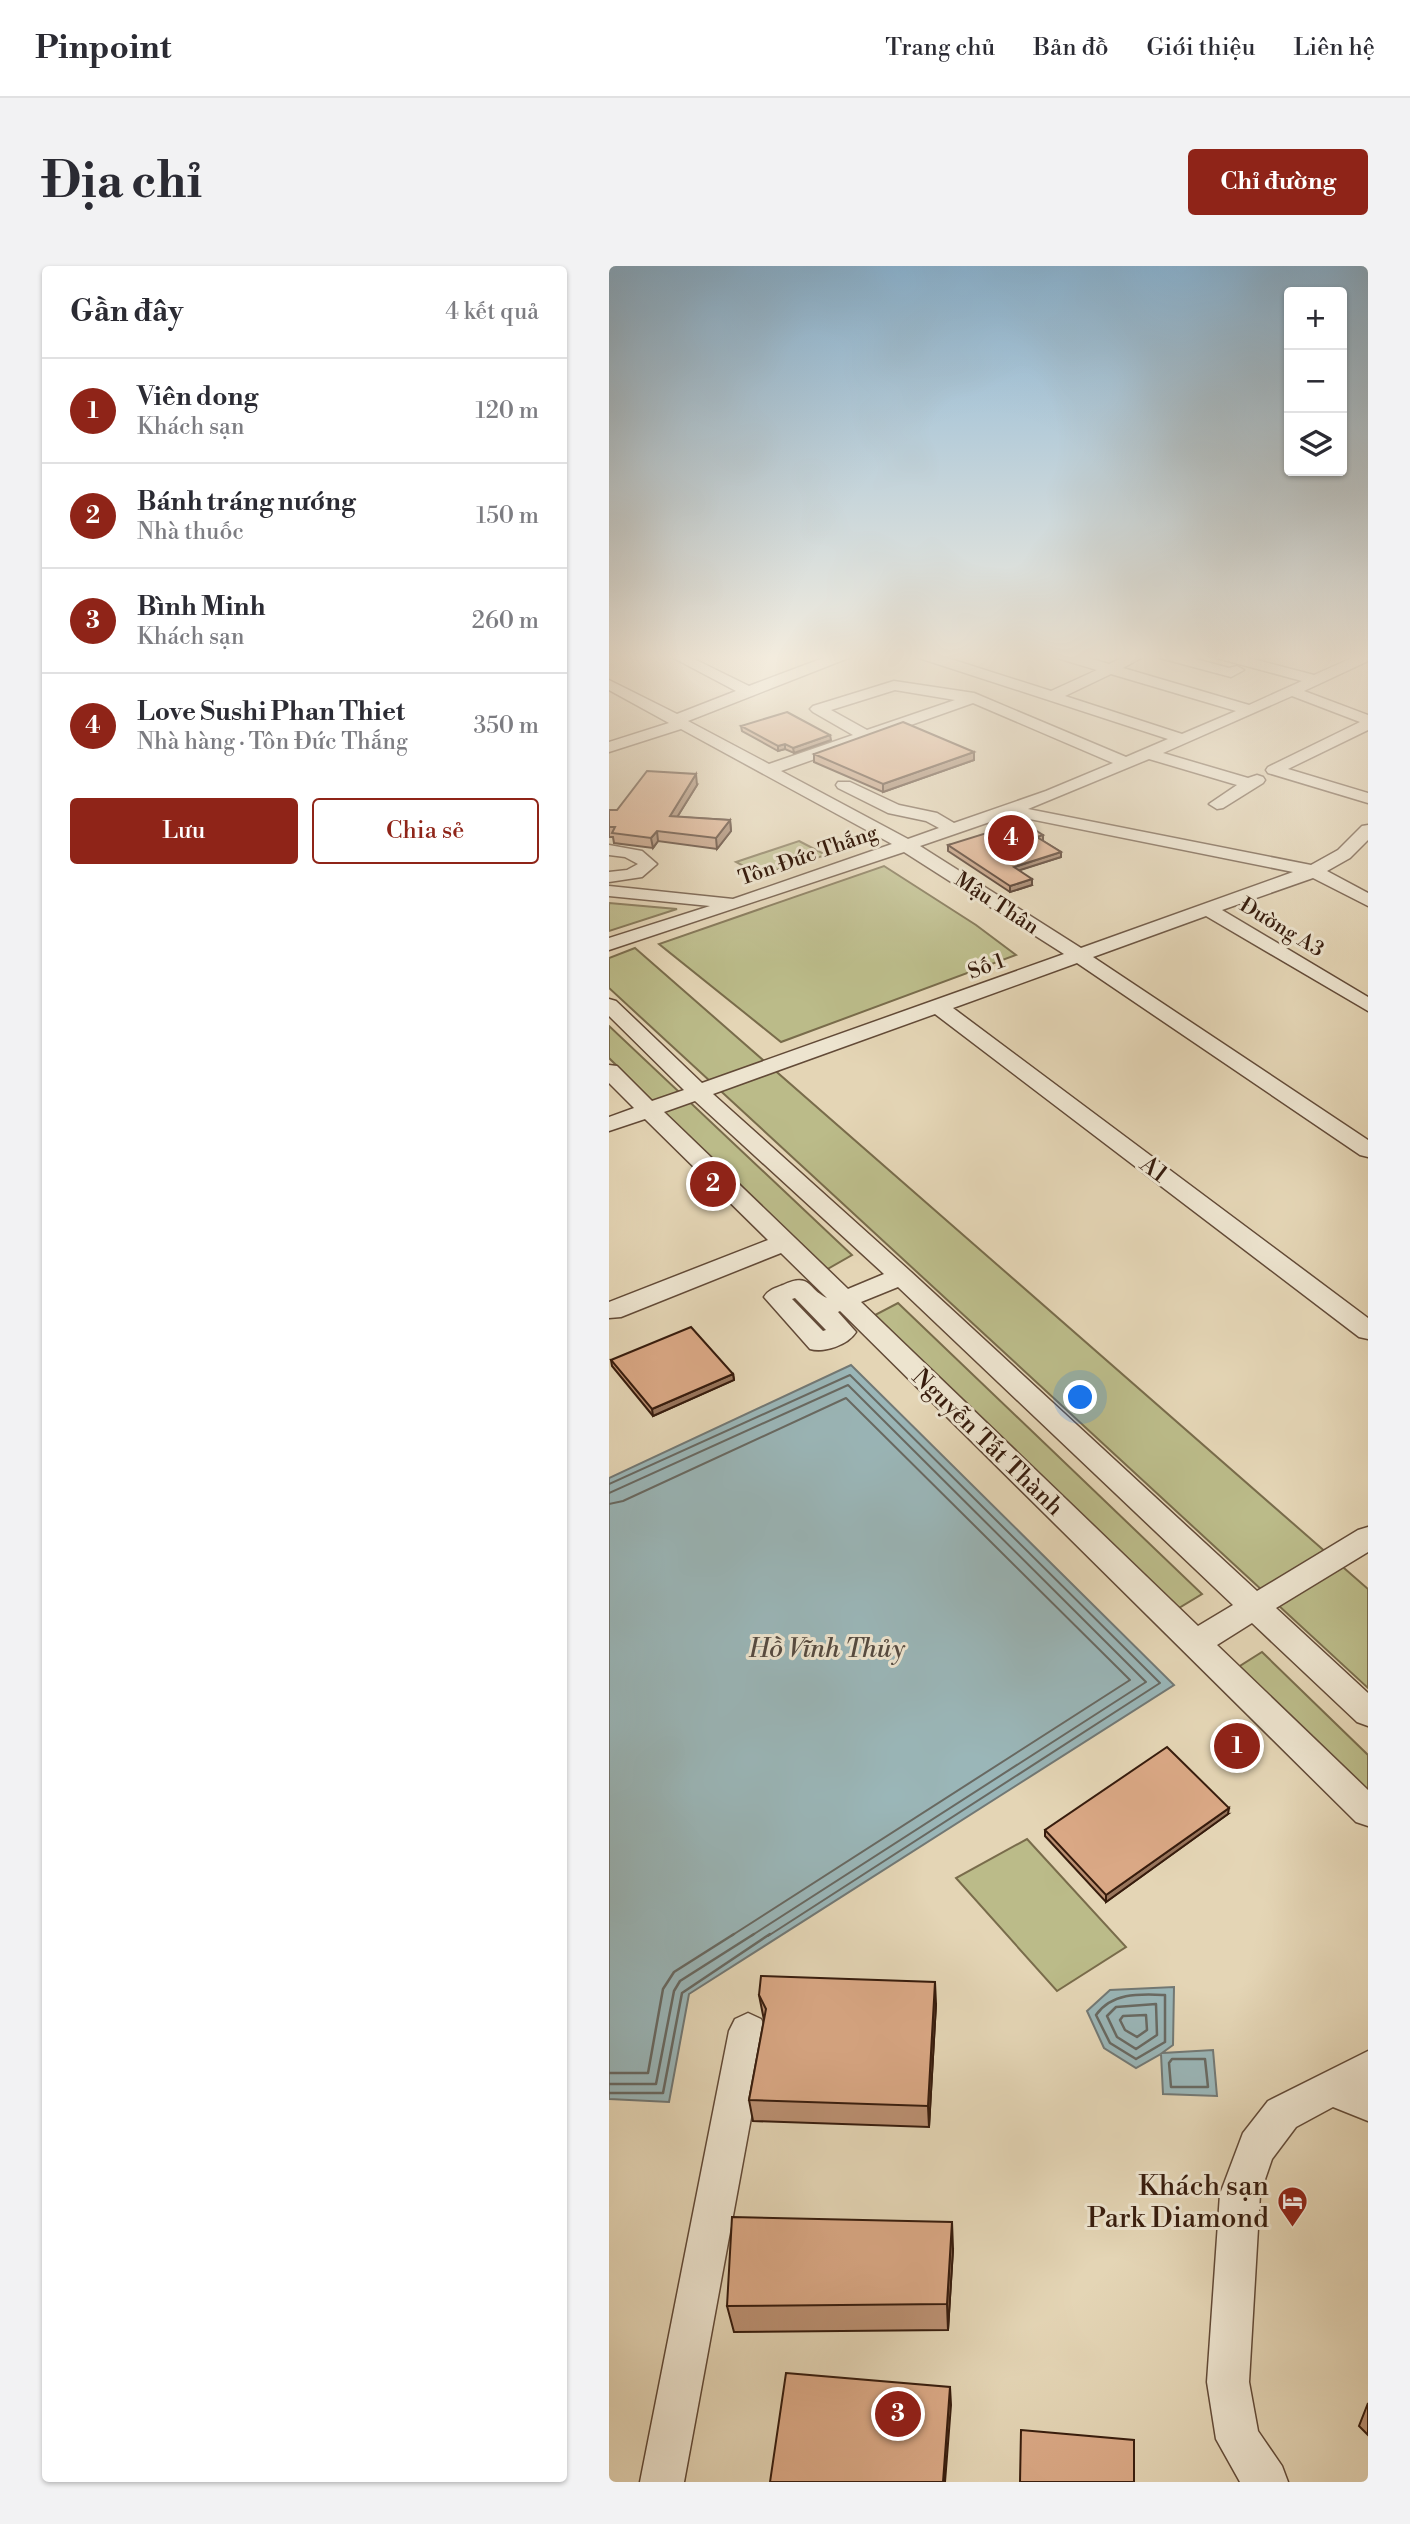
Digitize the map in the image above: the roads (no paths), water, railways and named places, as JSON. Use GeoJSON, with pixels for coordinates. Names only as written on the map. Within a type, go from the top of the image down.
{"type":"FeatureCollection","features":[{"type":"Feature","properties":{"kind":"street","name":"Mậu Thân"},"geometry":{"type":"LineString","coordinates":[[744,757],[906,845],[1368,1150]]}},
{"type":"Feature","properties":{"kind":"street"},"geometry":{"type":"LineString","coordinates":[[767,770],[804,757]]}},
{"type":"Feature","properties":{"kind":"street"},"geometry":{"type":"LineString","coordinates":[[1113,757],[1126,763]]}},
{"type":"Feature","properties":{"kind":"street","name":"Tôn Đức Thắng"},"geometry":{"type":"LineString","coordinates":[[609,944],[738,903],[1009,810],[1140,757]]}},
{"type":"Feature","properties":{"kind":"street"},"geometry":{"type":"LineString","coordinates":[[1160,757],[1250,784]]}},
{"type":"Feature","properties":{"kind":"street"},"geometry":{"type":"LineString","coordinates":[[1217,804],[1297,757]]}},
{"type":"Feature","properties":{"kind":"street"},"geometry":{"type":"LineString","coordinates":[[1274,770],[1368,797]]}},
{"type":"Feature","properties":{"kind":"street"},"geometry":{"type":"LineString","coordinates":[[843,785],[894,809],[931,817],[953,829]]}},
{"type":"Feature","properties":{"kind":"street"},"geometry":{"type":"LineString","coordinates":[[1009,810],[1314,871],[1368,900]]}},
{"type":"Feature","properties":{"kind":"street","name":"Số 1"},"geometry":{"type":"LineString","coordinates":[[609,1124],[1314,871],[1344,854],[1368,830]]}},
{"type":"Feature","properties":{"kind":"street"},"geometry":{"type":"LineString","coordinates":[[609,850],[631,853],[643,858],[648,864],[646,868],[631,875],[609,877]]}},
{"type":"Feature","properties":{"kind":"street"},"geometry":{"type":"LineString","coordinates":[[1344,854],[1368,859]]}},
{"type":"Feature","properties":{"kind":"street"},"geometry":{"type":"LineString","coordinates":[[609,891],[738,903]]}},
{"type":"Feature","properties":{"kind":"street","name":"Đường A3"},"geometry":{"type":"LineString","coordinates":[[1209,910],[1368,1005]]}},
{"type":"Feature","properties":{"kind":"street"},"geometry":{"type":"LineString","coordinates":[[609,958],[635,948]]}},
{"type":"Feature","properties":{"kind":"street"},"geometry":{"type":"LineString","coordinates":[[609,988],[707,1090],[901,1276],[1262,1602],[1368,1688]]}},
{"type":"Feature","properties":{"kind":"street"},"geometry":{"type":"LineString","coordinates":[[609,1005],[707,1090],[1262,1602],[1368,1713]]}},
{"type":"Feature","properties":{"kind":"street","name":"A1"},"geometry":{"type":"LineString","coordinates":[[939,1007],[1368,1331]]}},
{"type":"Feature","properties":{"kind":"street","name":"Nguyễn Tất Thành"},"geometry":{"type":"LineString","coordinates":[[609,1071],[783,1243],[832,1306],[1195,1643],[1368,1812]]}},
{"type":"Feature","properties":{"kind":"street"},"geometry":{"type":"LineString","coordinates":[[609,1310],[783,1243]]}},
{"type":"Feature","properties":{"kind":"street"},"geometry":{"type":"LineString","coordinates":[[832,1306],[901,1276]]}},
{"type":"Feature","properties":{"kind":"street"},"geometry":{"type":"LineString","coordinates":[[1195,1643],[1368,1538]]}},
{"type":"Feature","properties":{"kind":"street"},"geometry":{"type":"LineString","coordinates":[[662,2482],[748,2031]]}},
{"type":"Feature","properties":{"kind":"street"},"geometry":{"type":"LineString","coordinates":[[1266,2482],[1238,2439],[1228,2382],[1240,2194],[1257,2147],[1282,2114],[1350,2095],[1368,2069]]}},
{"type":"Feature","properties":{"kind":"water","name":"Hồ Vĩnh Thủy"},"geometry":{"type":"Polygon","coordinates":[[[851,1365],[1174,1685],[689,1994],[669,2102],[609,2099],[609,1478],[851,1365]]]}},
{"type":"Feature","properties":{"kind":"water"},"geometry":{"type":"Polygon","coordinates":[[[1174,1987],[1173,2045],[1162,2053],[1213,2050],[1217,2096],[1163,2094],[1161,2054],[1136,2068],[1104,2048],[1087,2011],[1110,1990],[1174,1987]]]}},
{"type":"Feature","properties":{"kind":"place","name":"Love Sushi Phan Thiet"},"geometry":{"type":"Point","coordinates":[1011,838]}},
{"type":"Feature","properties":{"kind":"place","name":"Bánh tráng nướng"},"geometry":{"type":"Point","coordinates":[713,1184]}},
{"type":"Feature","properties":{"kind":"place","name":"Viên dong"},"geometry":{"type":"Point","coordinates":[1237,1746]}},
{"type":"Feature","properties":{"kind":"place","name":"Khách sạn Park Diamond"},"geometry":{"type":"Point","coordinates":[1292,2228]}},
{"type":"Feature","properties":{"kind":"place","name":"Bình Minh"},"geometry":{"type":"Point","coordinates":[898,2414]}}]}
